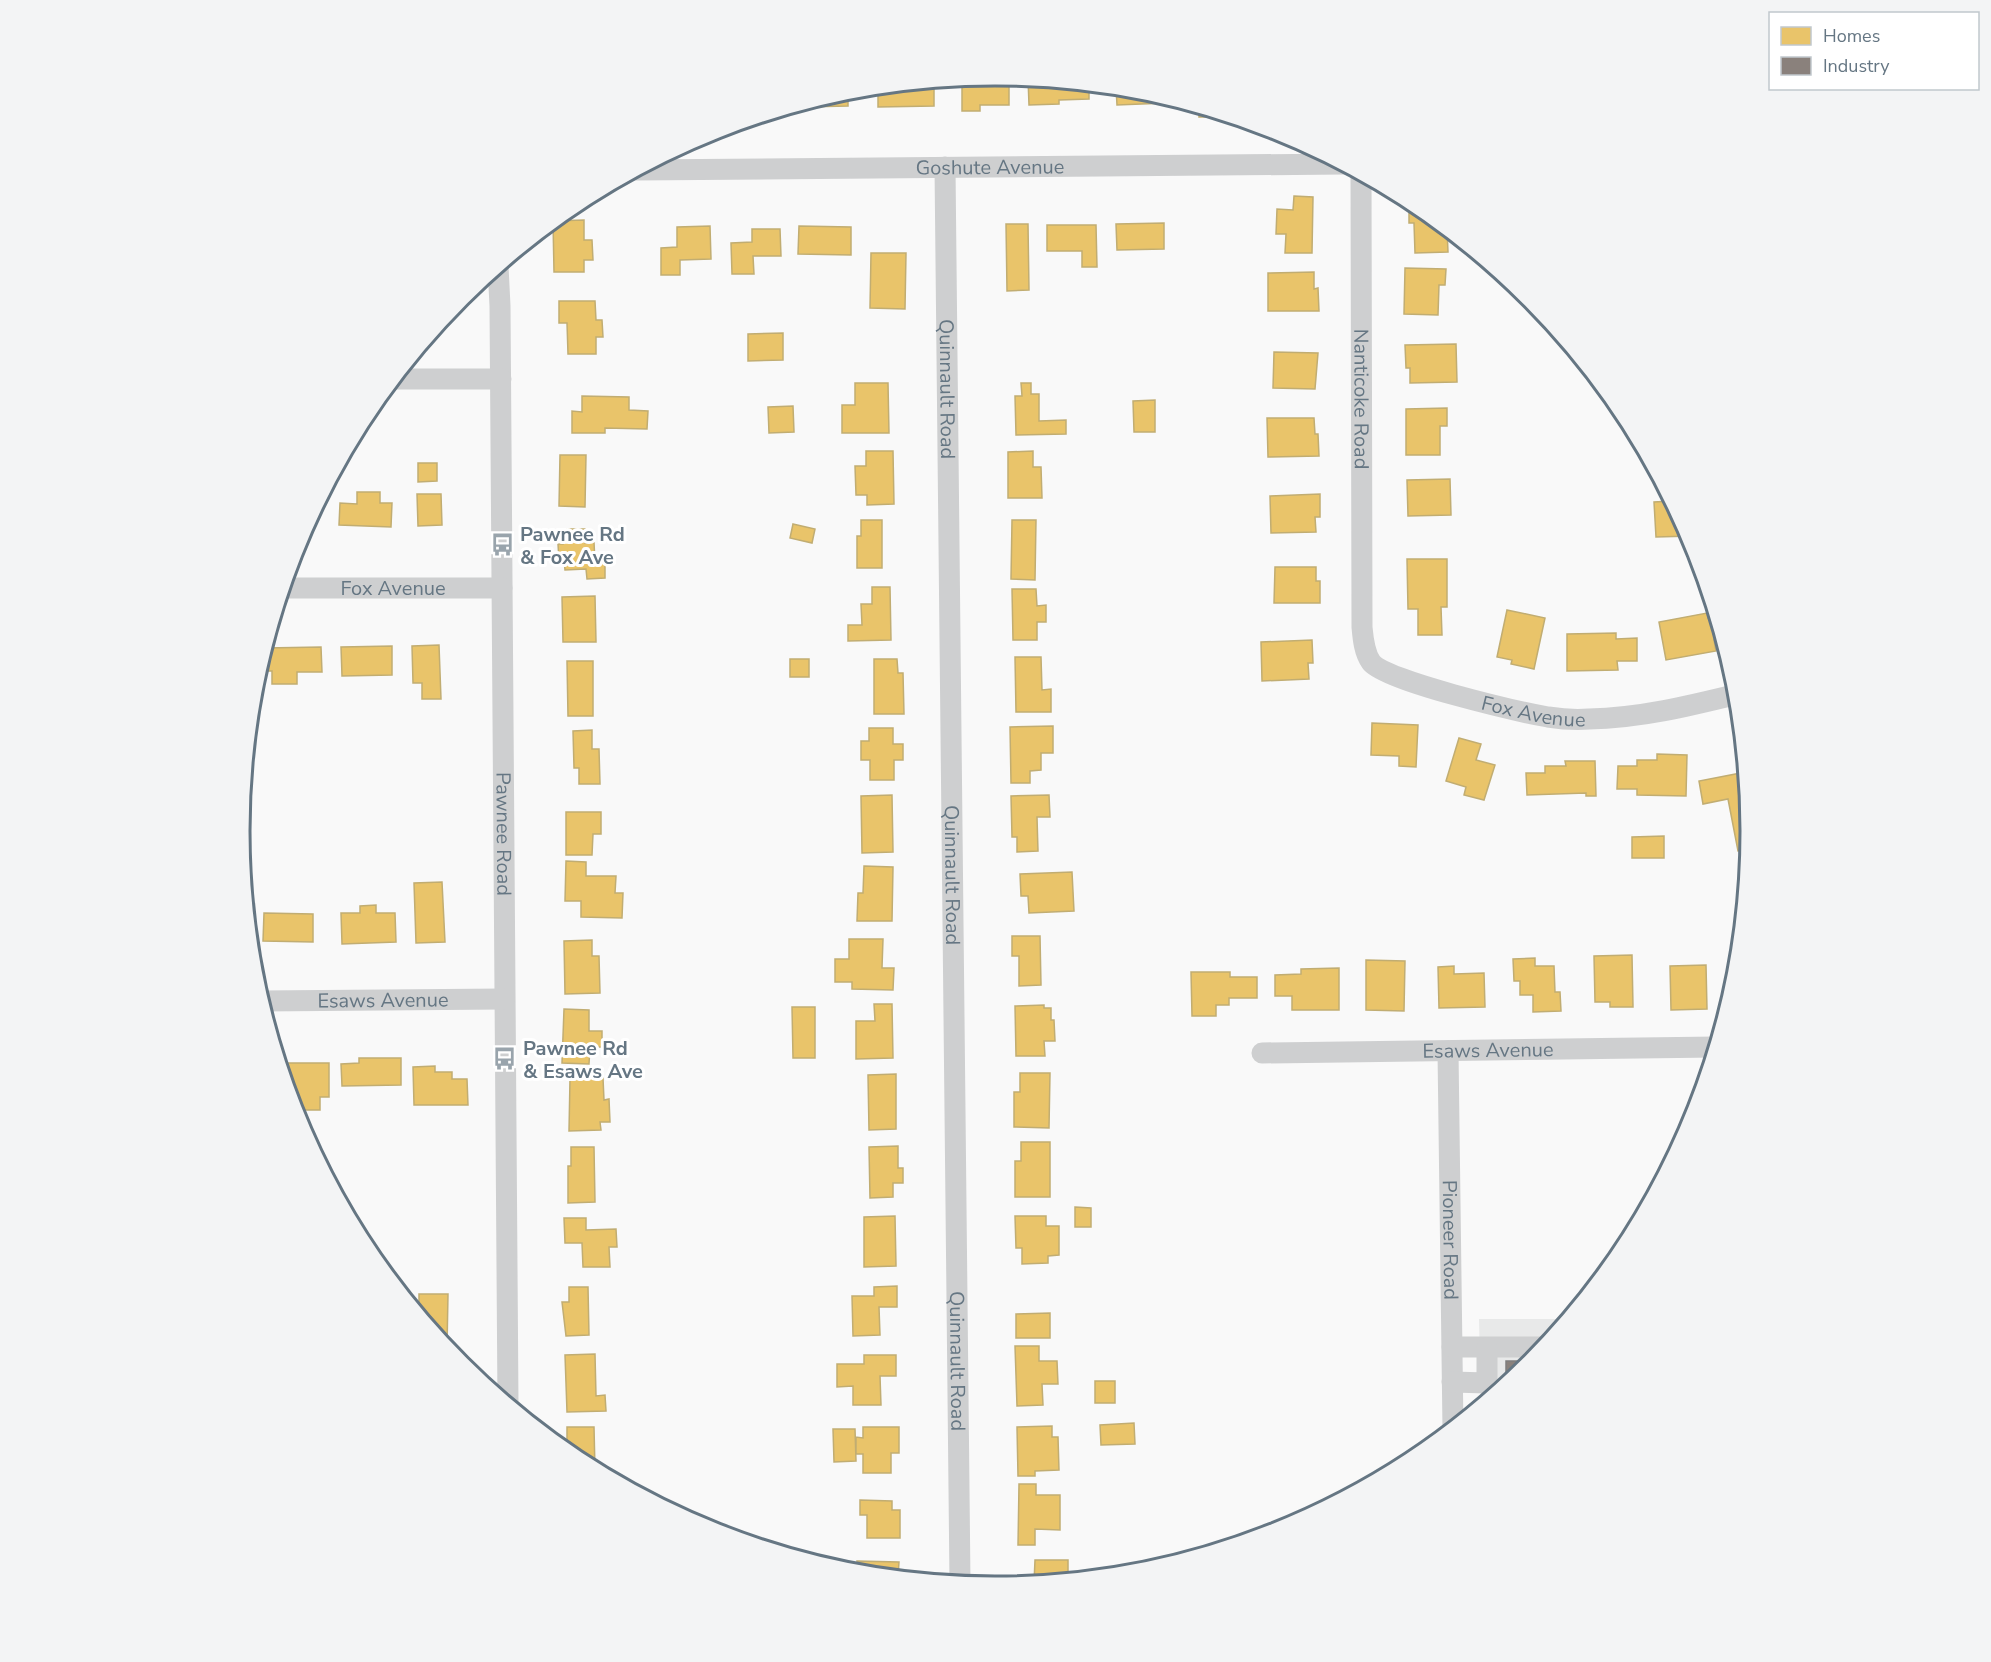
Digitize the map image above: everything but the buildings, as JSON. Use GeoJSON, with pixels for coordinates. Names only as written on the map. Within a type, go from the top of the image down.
{"type":"FeatureCollection","features":[{"type":"Feature","properties":{"kind":"street","name":"Goshute Avenue"},"geometry":{"type":"LineString","coordinates":[[651,170],[1329,164]]}},
{"type":"Feature","properties":{"kind":"street","name":"Quinnault Road"},"geometry":{"type":"LineString","coordinates":[[945,167],[960,1575]]}},
{"type":"Feature","properties":{"kind":"street","name":"Nanticoke Road"},"geometry":{"type":"LineString","coordinates":[[1361,181],[1362,627]]}},
{"type":"Feature","properties":{"kind":"street","name":"Pawnee Road"},"geometry":{"type":"LineString","coordinates":[[498,276],[501,379],[508,1394]]}},
{"type":"Feature","properties":{"kind":"street"},"geometry":{"type":"LineString","coordinates":[[403,379],[501,379]]}},
{"type":"Feature","properties":{"kind":"street","name":"Fox Avenue"},"geometry":{"type":"LineString","coordinates":[[291,588],[502,588]]}},
{"type":"Feature","properties":{"kind":"street","name":"Fox Avenue"},"geometry":{"type":"LineString","coordinates":[[1362,627],[1364,645],[1371,663],[1389,674],[1497,706],[1550,718],[1588,719],[1626,716],[1676,709],[1729,696]]}},
{"type":"Feature","properties":{"kind":"street","name":"Esaws Avenue"},"geometry":{"type":"LineString","coordinates":[[270,1001],[504,999]]}},
{"type":"Feature","properties":{"kind":"street","name":"Esaws Avenue"},"geometry":{"type":"LineString","coordinates":[[1262,1053],[1709,1047]]}},
{"type":"Feature","properties":{"kind":"street","name":"Pioneer Road"},"geometry":{"type":"LineString","coordinates":[[1449,1051],[1453,1419]]}},
{"type":"Feature","properties":{"kind":"street"},"geometry":{"type":"LineString","coordinates":[[1452,1347],[1533,1347]]}},
{"type":"Feature","properties":{"kind":"street"},"geometry":{"type":"LineString","coordinates":[[1452,1382],[1487,1383],[1487,1348]]}},
{"type":"Feature","properties":{"kind":"shaded area"},"geometry":{"type":"Polygon","coordinates":[[[1479,1319],[1559,1319],[1523,1358],[1481,1396],[1479,1319]]]}},
{"type":"Feature","properties":{"kind":"place","name":"Pawnee Rd & Fox Ave"},"geometry":{"type":"Point","coordinates":[502,545]}},
{"type":"Feature","properties":{"kind":"place","name":"Pawnee Rd & Esaws Ave"},"geometry":{"type":"Point","coordinates":[505,1059]}}]}
